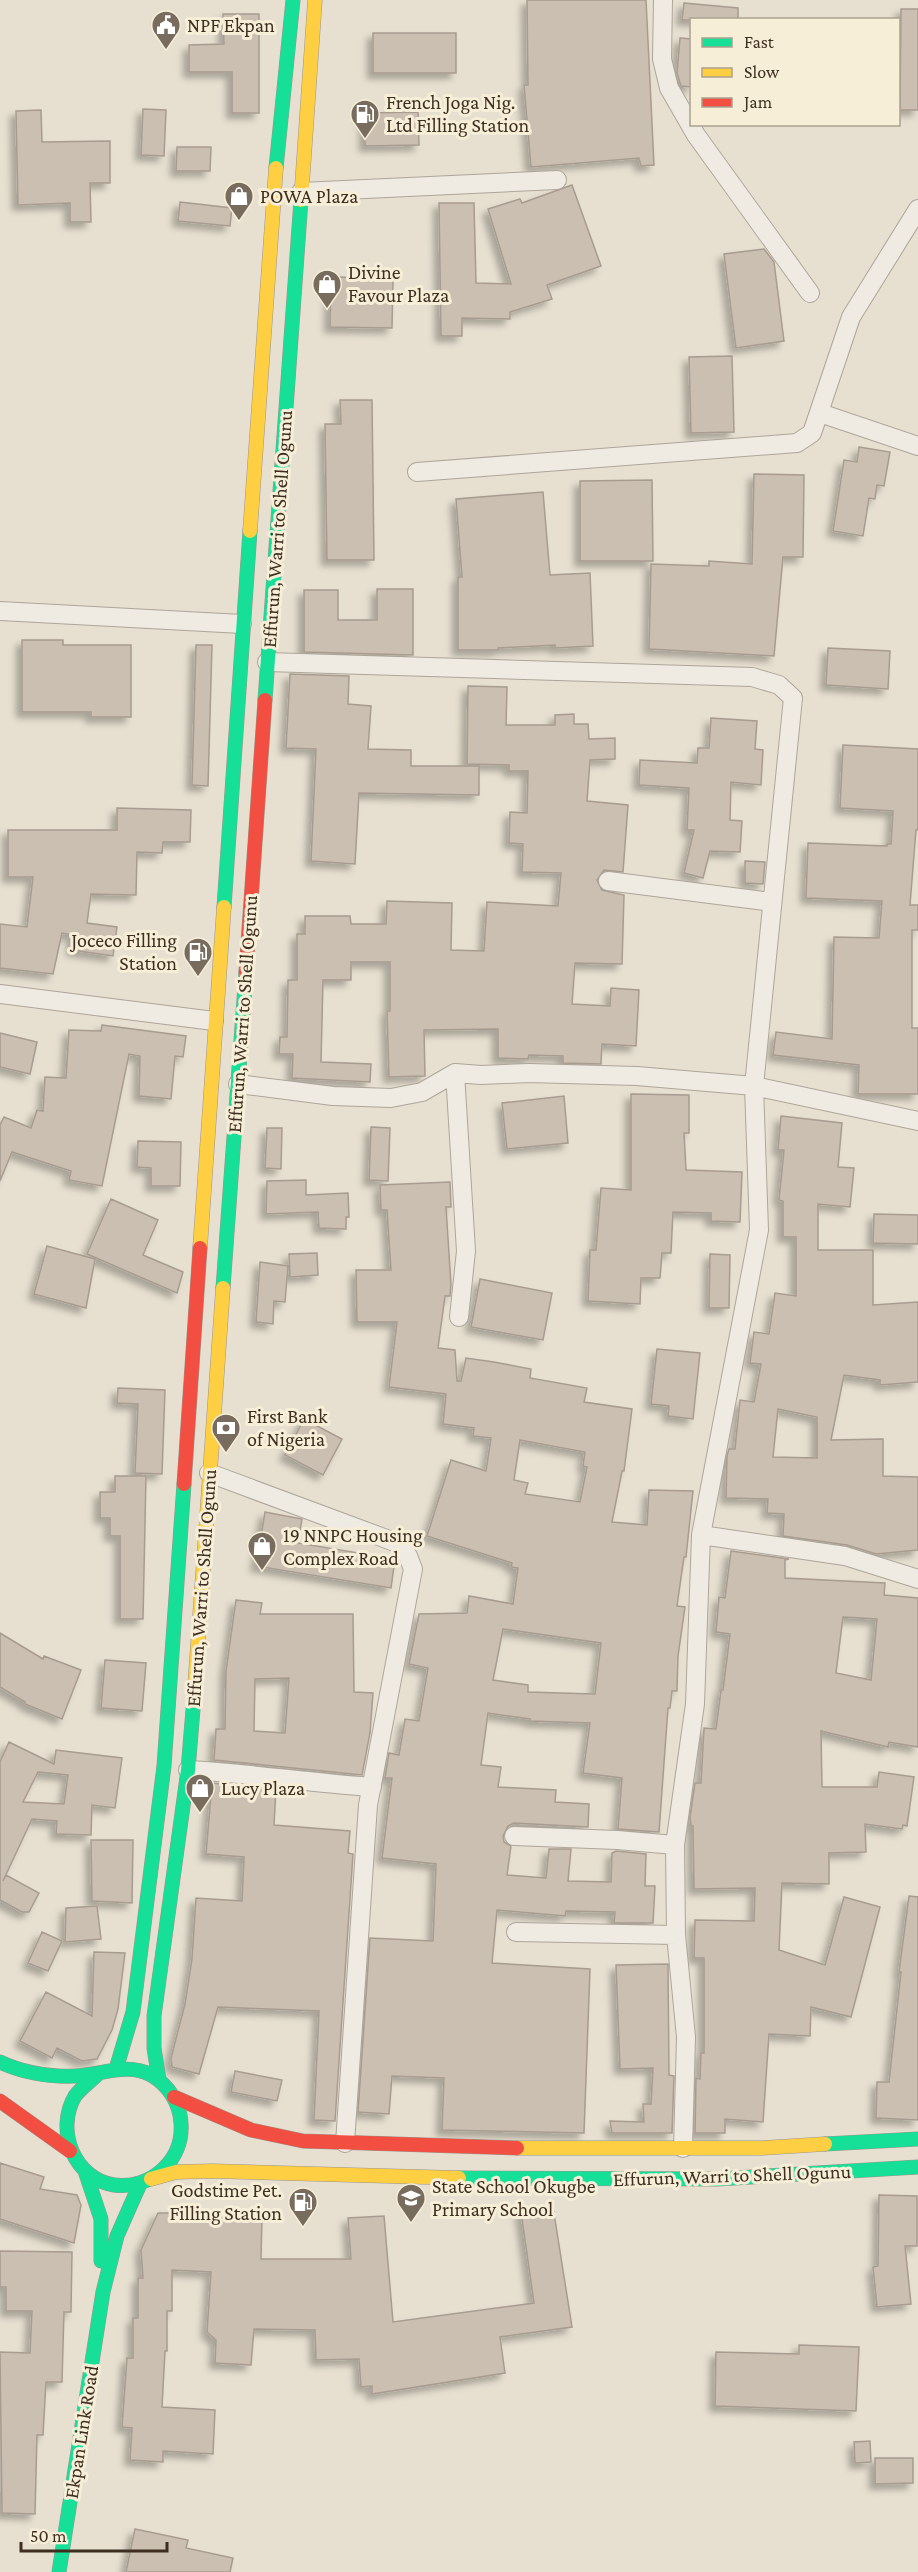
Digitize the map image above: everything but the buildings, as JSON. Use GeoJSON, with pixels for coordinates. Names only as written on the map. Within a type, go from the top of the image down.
{"type":"FeatureCollection","features":[{"type":"Feature","properties":{"kind":"street"},"geometry":{"type":"LineString","coordinates":[[663,0],[662,59],[669,88],[690,125]]}},
{"type":"Feature","properties":{"kind":"street","name":"Effurun, Warri to Shell Ogunu"},"geometry":{"type":"LineString","coordinates":[[116,2069],[133,2012],[167,1722],[274,183],[292,5]]}},
{"type":"Feature","properties":{"kind":"street","name":"Effurun, Warri to Shell Ogunu"},"geometry":{"type":"LineString","coordinates":[[159,2080],[154,2048],[154,2016],[188,1770],[314,5]]}},
{"type":"Feature","properties":{"kind":"street"},"geometry":{"type":"LineString","coordinates":[[691,126],[810,293]]}},
{"type":"Feature","properties":{"kind":"street"},"geometry":{"type":"LineString","coordinates":[[301,192],[557,180]]}},
{"type":"Feature","properties":{"kind":"street"},"geometry":{"type":"LineString","coordinates":[[417,472],[797,443],[812,434],[851,317],[918,209]]}},
{"type":"Feature","properties":{"kind":"street"},"geometry":{"type":"LineString","coordinates":[[820,412],[918,446]]}},
{"type":"Feature","properties":{"kind":"street"},"geometry":{"type":"LineString","coordinates":[[0,611],[242,624]]}},
{"type":"Feature","properties":{"kind":"street"},"geometry":{"type":"LineString","coordinates":[[267,662],[752,677],[779,685],[793,698],[754,1086],[759,1230],[701,1535],[695,1704],[675,1845],[676,1935],[686,2037],[683,2148]]}},
{"type":"Feature","properties":{"kind":"street"},"geometry":{"type":"LineString","coordinates":[[608,881],[772,902]]}},
{"type":"Feature","properties":{"kind":"street"},"geometry":{"type":"LineString","coordinates":[[0,994],[214,1021]]}},
{"type":"Feature","properties":{"kind":"street"},"geometry":{"type":"LineString","coordinates":[[455,1072],[466,1251],[459,1317]]}},
{"type":"Feature","properties":{"kind":"street"},"geometry":{"type":"LineString","coordinates":[[238,1084],[333,1096],[390,1098],[422,1092],[455,1072],[482,1075],[528,1073],[636,1076],[754,1086],[918,1121]]}},
{"type":"Feature","properties":{"kind":"street"},"geometry":{"type":"LineString","coordinates":[[209,1473],[400,1544],[413,1569],[368,1805],[345,2144]]}},
{"type":"Feature","properties":{"kind":"street"},"geometry":{"type":"LineString","coordinates":[[701,1535],[845,1556],[918,1579]]}},
{"type":"Feature","properties":{"kind":"street"},"geometry":{"type":"LineString","coordinates":[[188,1770],[245,1773],[318,1783],[372,1787]]}},
{"type":"Feature","properties":{"kind":"street"},"geometry":{"type":"LineString","coordinates":[[514,1836],[675,1845]]}},
{"type":"Feature","properties":{"kind":"street"},"geometry":{"type":"LineString","coordinates":[[516,1932],[676,1935]]}},
{"type":"Feature","properties":{"kind":"street"},"geometry":{"type":"LineString","coordinates":[[0,2061],[53,2075],[98,2074],[116,2069],[139,2070],[159,2080],[174,2097],[182,2115],[183,2134],[177,2152],[166,2168],[145,2182],[124,2213],[112,2251],[103,2292]]}},
{"type":"Feature","properties":{"kind":"street"},"geometry":{"type":"LineString","coordinates":[[70,2151],[65,2134],[66,2116],[83,2085],[98,2074]]}},
{"type":"Feature","properties":{"kind":"street","name":"Effurun, Warri to Shell Ogunu"},"geometry":{"type":"LineString","coordinates":[[174,2097],[251,2130],[303,2141],[345,2144],[531,2148],[762,2148],[918,2139]]}},
{"type":"Feature","properties":{"kind":"street"},"geometry":{"type":"LineString","coordinates":[[0,2101],[70,2151],[85,2171],[101,2219],[103,2292]]}},
{"type":"Feature","properties":{"kind":"street","name":"Effurun, Warri to Shell Ogunu"},"geometry":{"type":"LineString","coordinates":[[145,2182],[176,2172],[212,2171],[510,2180],[717,2180],[918,2167]]}},
{"type":"Feature","properties":{"kind":"street"},"geometry":{"type":"LineString","coordinates":[[85,2171],[101,2181],[120,2186],[145,2182]]}},
{"type":"Feature","properties":{"kind":"street","name":"Ekpan Link Road"},"geometry":{"type":"LineString","coordinates":[[59,2572],[103,2292]]}},
{"type":"Feature","properties":{"kind":"traffic: fast"},"geometry":{"type":"LineString","coordinates":[[276,168],[293,0]]}},
{"type":"Feature","properties":{"kind":"traffic: fast"},"geometry":{"type":"LineString","coordinates":[[265,700],[301,200]]}},
{"type":"Feature","properties":{"kind":"traffic: fast"},"geometry":{"type":"LineString","coordinates":[[224,907],[250,531]]}},
{"type":"Feature","properties":{"kind":"traffic: fast"},"geometry":{"type":"LineString","coordinates":[[223,1288],[246,972]]}},
{"type":"Feature","properties":{"kind":"traffic: fast"},"geometry":{"type":"LineString","coordinates":[[116,2069],[133,2012],[164,1766],[184,1484]]}},
{"type":"Feature","properties":{"kind":"traffic: fast"},"geometry":{"type":"LineString","coordinates":[[159,2080],[154,2048],[154,2016],[188,1770],[195,1685]]}},
{"type":"Feature","properties":{"kind":"traffic: fast"},"geometry":{"type":"LineString","coordinates":[[0,2062],[27,2072],[56,2076],[85,2075],[124,2069],[142,2071],[163,2084],[176,2102],[180,2116],[180,2136],[177,2149],[162,2170],[140,2183],[114,2185],[100,2181],[88,2173],[72,2151],[68,2138],[69,2109],[75,2096],[98,2074]]}},
{"type":"Feature","properties":{"kind":"traffic: fast"},"geometry":{"type":"LineString","coordinates":[[825,2144],[918,2139]]}},
{"type":"Feature","properties":{"kind":"traffic: fast"},"geometry":{"type":"LineString","coordinates":[[459,2178],[717,2179],[918,2167]]}},
{"type":"Feature","properties":{"kind":"traffic: fast"},"geometry":{"type":"LineString","coordinates":[[85,2171],[101,2219],[101,2261]]}},
{"type":"Feature","properties":{"kind":"traffic: fast"},"geometry":{"type":"LineString","coordinates":[[59,2572],[103,2292],[117,2236],[140,2184]]}},
{"type":"Feature","properties":{"kind":"traffic: slow"},"geometry":{"type":"LineString","coordinates":[[301,200],[315,0]]}},
{"type":"Feature","properties":{"kind":"traffic: slow"},"geometry":{"type":"LineString","coordinates":[[250,531],[276,168]]}},
{"type":"Feature","properties":{"kind":"traffic: slow"},"geometry":{"type":"LineString","coordinates":[[200,1248],[224,907]]}},
{"type":"Feature","properties":{"kind":"traffic: slow"},"geometry":{"type":"LineString","coordinates":[[195,1685],[223,1288]]}},
{"type":"Feature","properties":{"kind":"traffic: slow"},"geometry":{"type":"LineString","coordinates":[[517,2148],[762,2148],[825,2144]]}},
{"type":"Feature","properties":{"kind":"traffic: slow"},"geometry":{"type":"LineString","coordinates":[[151,2179],[176,2172],[212,2171],[459,2178]]}},
{"type":"Feature","properties":{"kind":"traffic: jam"},"geometry":{"type":"LineString","coordinates":[[246,972],[265,700]]}},
{"type":"Feature","properties":{"kind":"traffic: jam"},"geometry":{"type":"LineString","coordinates":[[184,1484],[200,1248]]}},
{"type":"Feature","properties":{"kind":"traffic: jam"},"geometry":{"type":"LineString","coordinates":[[174,2097],[251,2130],[303,2141],[517,2148]]}},
{"type":"Feature","properties":{"kind":"traffic: jam"},"geometry":{"type":"LineString","coordinates":[[0,2101],[70,2151]]}},
{"type":"Feature","properties":{"kind":"place","name":"NPF Ekpan"},"geometry":{"type":"Point","coordinates":[166,50]}},
{"type":"Feature","properties":{"kind":"place","name":"French Joga Nig. Ltd Filling Station"},"geometry":{"type":"Point","coordinates":[365,140]}},
{"type":"Feature","properties":{"kind":"place","name":"POWA Plaza"},"geometry":{"type":"Point","coordinates":[239,222]}},
{"type":"Feature","properties":{"kind":"place","name":"Divine Favour Plaza"},"geometry":{"type":"Point","coordinates":[327,310]}},
{"type":"Feature","properties":{"kind":"place","name":"Joceco Filling Station"},"geometry":{"type":"Point","coordinates":[198,978]}},
{"type":"Feature","properties":{"kind":"place","name":"First Bank of Nigeria"},"geometry":{"type":"Point","coordinates":[226,1454]}},
{"type":"Feature","properties":{"kind":"place","name":"19 NNPC Housing Complex Road"},"geometry":{"type":"Point","coordinates":[262,1572]}},
{"type":"Feature","properties":{"kind":"place","name":"Lucy Plaza"},"geometry":{"type":"Point","coordinates":[200,1814]}},
{"type":"Feature","properties":{"kind":"place","name":"State School Okugbe Primary School"},"geometry":{"type":"Point","coordinates":[411,2224]}},
{"type":"Feature","properties":{"kind":"place","name":"Godstime Pet. Filling Station"},"geometry":{"type":"Point","coordinates":[303,2228]}}]}
